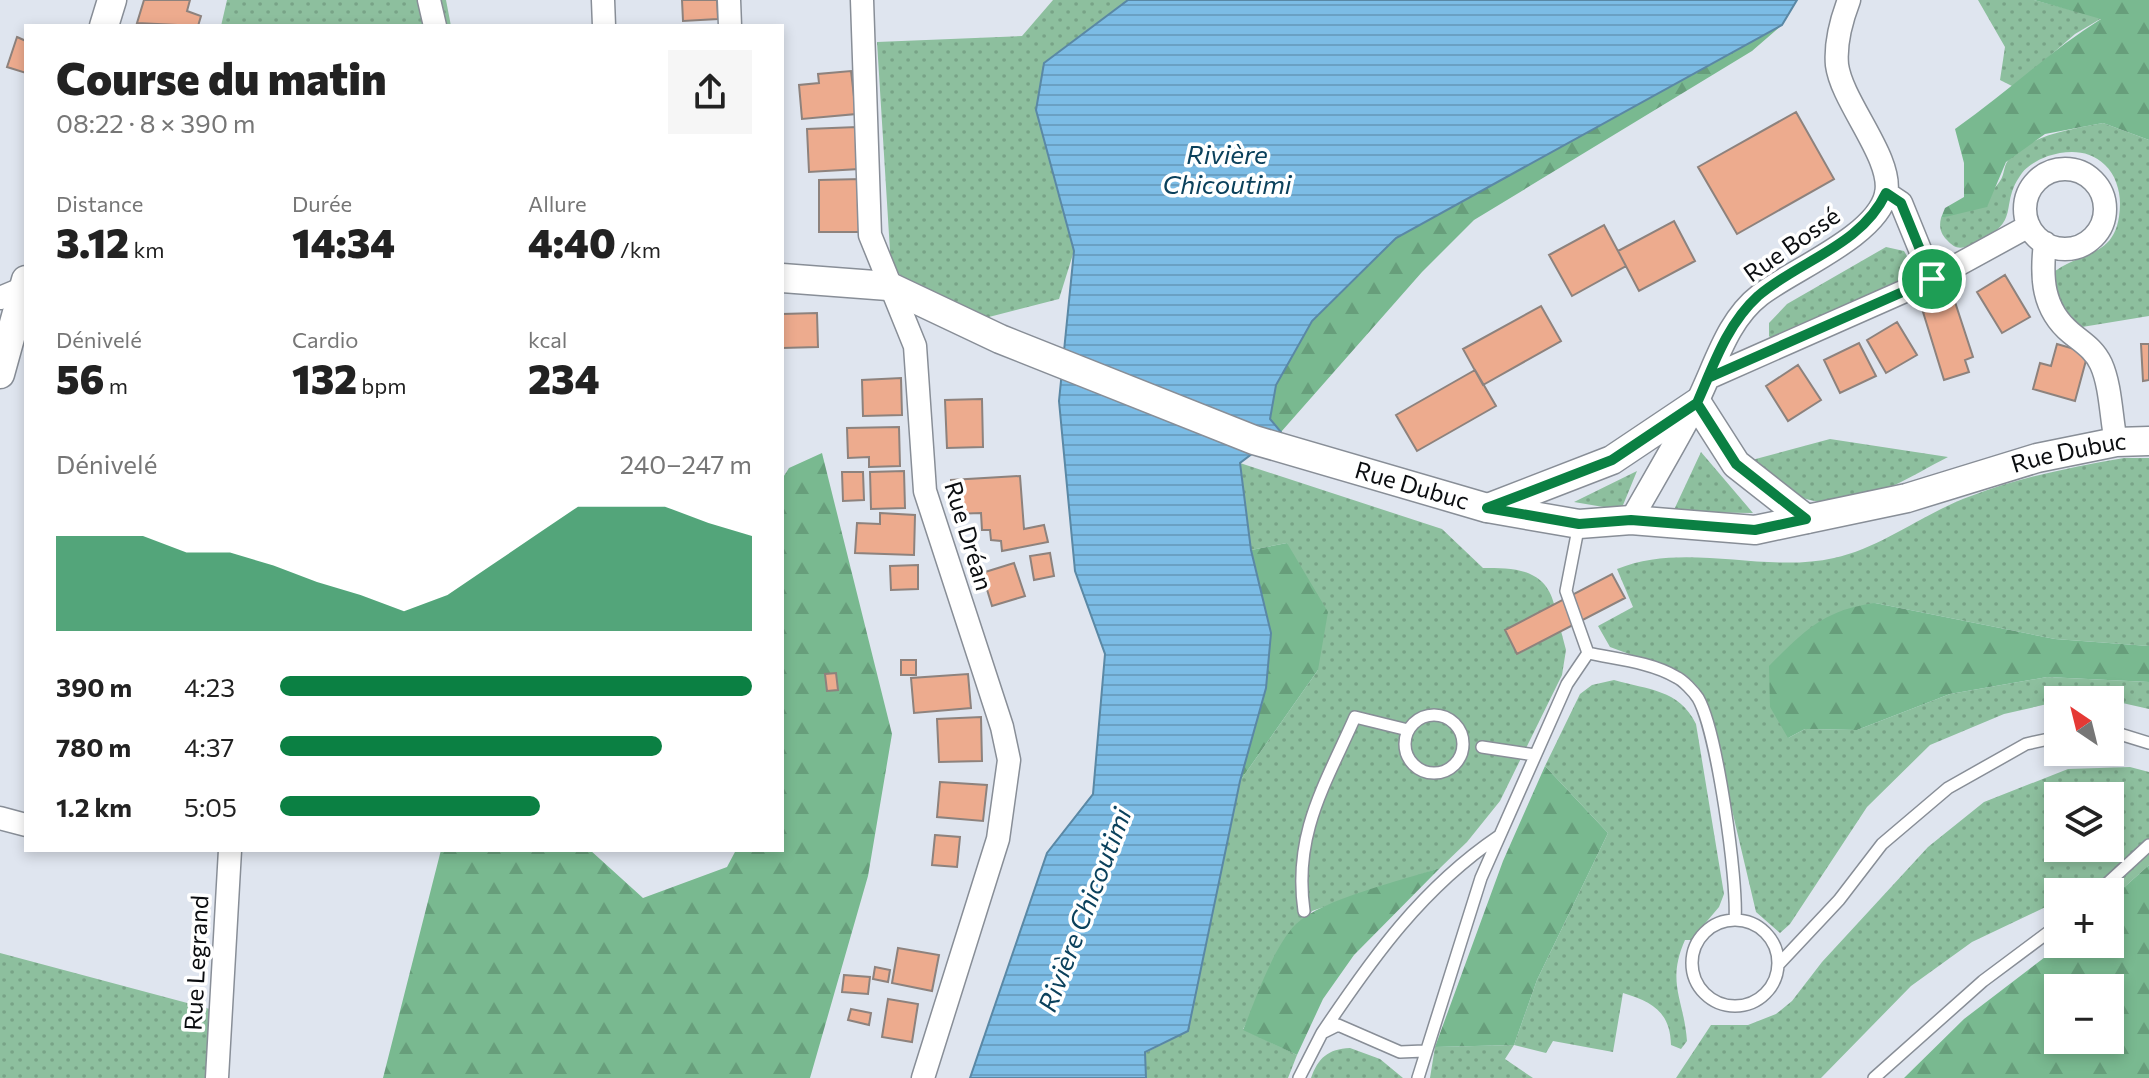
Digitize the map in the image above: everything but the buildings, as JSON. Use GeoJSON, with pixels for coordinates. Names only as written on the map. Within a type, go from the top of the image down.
{"type":"FeatureCollection","features":[{"type":"Feature","properties":{"kind":"street"},"geometry":{"type":"LineString","coordinates":[[105,24],[112,0]]}},
{"type":"Feature","properties":{"kind":"street"},"geometry":{"type":"LineString","coordinates":[[429,0],[435,24]]}},
{"type":"Feature","properties":{"kind":"street"},"geometry":{"type":"LineString","coordinates":[[603,0],[604,24]]}},
{"type":"Feature","properties":{"kind":"street"},"geometry":{"type":"LineString","coordinates":[[729,0],[730,24]]}},
{"type":"Feature","properties":{"kind":"street","name":"Rue Dréan"},"geometry":{"type":"LineString","coordinates":[[862,0],[870,235],[888,286],[915,346],[925,493],[1002,727],[1009,760],[998,839],[923,1078]]}},
{"type":"Feature","properties":{"kind":"street"},"geometry":{"type":"LineString","coordinates":[[1849,0],[1839,28],[1837,66],[1884,171],[1886,193],[1901,203],[1932,279]]}},
{"type":"Feature","properties":{"kind":"street"},"geometry":{"type":"LineString","coordinates":[[2061,168],[2086,174],[2096,183],[2105,206],[2099,230],[2081,245],[2057,248],[2045,243],[2029,226],[2026,201],[2038,179],[2061,168]]}},
{"type":"Feature","properties":{"kind":"street","name":"Rue Bossé"},"geometry":{"type":"LineString","coordinates":[[1631,520],[1702,390],[1732,327],[1758,296],[1858,231],[1878,211],[1886,193]]}},
{"type":"Feature","properties":{"kind":"street"},"geometry":{"type":"LineString","coordinates":[[1487,508],[1612,460],[1702,390],[1932,279],[2029,226]]}},
{"type":"Feature","properties":{"kind":"street"},"geometry":{"type":"LineString","coordinates":[[2045,243],[2041,280],[2049,304],[2068,331],[2092,348],[2102,366],[2116,442]]}},
{"type":"Feature","properties":{"kind":"street"},"geometry":{"type":"LineString","coordinates":[[784,278],[888,286]]}},
{"type":"Feature","properties":{"kind":"street","name":"Rue Dubuc"},"geometry":{"type":"LineString","coordinates":[[888,286],[1000,339],[1254,440],[1487,508],[1579,524],[1631,520],[1755,530],[1907,498],[2037,458],[2116,442],[2149,441]]}},
{"type":"Feature","properties":{"kind":"street"},"geometry":{"type":"LineString","coordinates":[[0,374],[19,288]]}},
{"type":"Feature","properties":{"kind":"street"},"geometry":{"type":"LineString","coordinates":[[1702,390],[1736,464],[1806,519]]}},
{"type":"Feature","properties":{"kind":"street"},"geometry":{"type":"LineString","coordinates":[[0,818],[24,824]]}},
{"type":"Feature","properties":{"kind":"street","name":"Rue Legrand"},"geometry":{"type":"LineString","coordinates":[[217,1078],[230,852]]}},
{"type":"Feature","properties":{"kind":"lane"},"geometry":{"type":"LineString","coordinates":[[1579,524],[1566,591],[1588,653]]}},
{"type":"Feature","properties":{"kind":"lane"},"geometry":{"type":"LineString","coordinates":[[1418,1078],[1481,878],[1567,684],[1588,653]]}},
{"type":"Feature","properties":{"kind":"lane"},"geometry":{"type":"LineString","coordinates":[[1588,653],[1677,677],[1698,698],[1710,734],[1729,843],[1737,895],[1735,920]]}},
{"type":"Feature","properties":{"kind":"lane"},"geometry":{"type":"LineString","coordinates":[[1442,715],[1453,721],[1461,732],[1464,744],[1461,757],[1453,767],[1428,775],[1405,754],[1408,730],[1417,720],[1442,715]]}},
{"type":"Feature","properties":{"kind":"lane"},"geometry":{"type":"LineString","coordinates":[[1304,911],[1300,885],[1303,839],[1355,717],[1408,730]]}},
{"type":"Feature","properties":{"kind":"lane"},"geometry":{"type":"LineString","coordinates":[[2124,735],[2149,743]]}},
{"type":"Feature","properties":{"kind":"lane"},"geometry":{"type":"LineString","coordinates":[[1778,965],[1770,938],[1749,923],[1735,920],[1721,923],[1698,941],[1692,969],[1705,995],[1718,1003],[1746,1005],[1769,990],[1778,965],[1839,900],[1882,844],[1948,788],[2026,744],[2044,740]]}},
{"type":"Feature","properties":{"kind":"lane"},"geometry":{"type":"LineString","coordinates":[[1482,747],[1535,755]]}},
{"type":"Feature","properties":{"kind":"lane"},"geometry":{"type":"LineString","coordinates":[[1299,1078],[1322,1033],[1385,941],[1451,872],[1499,836]]}},
{"type":"Feature","properties":{"kind":"lane"},"geometry":{"type":"LineString","coordinates":[[2113,878],[2149,845]]}},
{"type":"Feature","properties":{"kind":"lane"},"geometry":{"type":"LineString","coordinates":[[1874,1078],[1983,981],[2044,935]]}},
{"type":"Feature","properties":{"kind":"lane"},"geometry":{"type":"LineString","coordinates":[[1322,1033],[1338,1025],[1400,1052],[1424,1051]]}},
{"type":"Feature","properties":{"kind":"green space"},"geometry":{"type":"Polygon","coordinates":[[[227,0],[446,0],[451,24],[221,24],[227,0]]]}},
{"type":"Feature","properties":{"kind":"green space"},"geometry":{"type":"Polygon","coordinates":[[[1053,0],[1128,0],[1044,64],[1036,110],[1074,251],[1059,299],[985,318],[920,291],[891,267],[877,42],[1022,36],[1053,0]]]}},
{"type":"Feature","properties":{"kind":"green space"},"geometry":{"type":"Polygon","coordinates":[[[1978,0],[2034,0],[2102,18],[2075,34],[2014,87],[2000,80],[2005,47],[1978,0]]]}},
{"type":"Feature","properties":{"kind":"green space"},"geometry":{"type":"Polygon","coordinates":[[[2034,0],[2149,0],[2149,140],[2103,123],[2045,134],[2006,162],[1987,207],[1941,218],[1945,208],[1964,197],[1964,163],[1955,129],[2101,19],[2034,0]]]}},
{"type":"Feature","properties":{"kind":"green space"},"geometry":{"type":"Polygon","coordinates":[[[1782,25],[1752,51],[1474,220],[1422,272],[1281,432],[1270,419],[1276,385],[1312,321],[1396,238],[1782,25]]]}},
{"type":"Feature","properties":{"kind":"green space"},"geometry":{"type":"Polygon","coordinates":[[[2103,123],[2149,140],[2149,316],[2076,328],[2045,280],[2057,270],[2104,246],[2112,237],[2118,223],[2119,193],[2112,173],[2099,160],[2070,152],[2048,156],[2030,165],[2015,185],[2008,213],[1999,228],[1969,246],[1953,246],[1941,232],[1940,221],[1989,194],[2000,181],[2010,158],[2031,143],[2054,134],[2103,123]]]}},
{"type":"Feature","properties":{"kind":"green space"},"geometry":{"type":"Polygon","coordinates":[[[1886,247],[1904,251],[1915,270],[1913,277],[1777,345],[1769,336],[1769,323],[1787,304],[1886,247]]]}},
{"type":"Feature","properties":{"kind":"green space"},"geometry":{"type":"Polygon","coordinates":[[[1830,439],[1948,457],[1875,494],[1835,502],[1816,501],[1790,492],[1752,460],[1830,439]]]}},
{"type":"Feature","properties":{"kind":"green space"},"geometry":{"type":"Polygon","coordinates":[[[1701,452],[1753,513],[1673,512],[1701,452]]]}},
{"type":"Feature","properties":{"kind":"green space"},"geometry":{"type":"Polygon","coordinates":[[[822,453],[892,734],[868,876],[810,1078],[383,1078],[440,852],[592,852],[643,898],[727,867],[735,852],[784,852],[784,476],[789,468],[822,453]]]}},
{"type":"Feature","properties":{"kind":"green space"},"geometry":{"type":"Polygon","coordinates":[[[2124,458],[2149,458],[2149,646],[2055,639],[1875,603],[1788,738],[1805,729],[1857,730],[1950,694],[2047,677],[2149,682],[2149,709],[2124,703],[2124,686],[2044,686],[2044,705],[2004,714],[1930,745],[1867,807],[1790,924],[1780,933],[1756,912],[1708,708],[1698,687],[1686,675],[1610,647],[1598,626],[1633,607],[1617,569],[1643,561],[1670,558],[1780,563],[1834,558],[1870,546],[1953,503],[2047,473],[2124,458]]]}},
{"type":"Feature","properties":{"kind":"green space"},"geometry":{"type":"Polygon","coordinates":[[[1240,463],[1442,529],[1483,568],[1516,570],[1535,577],[1550,592],[1554,604],[1505,631],[1518,654],[1561,631],[1566,650],[1562,675],[1500,801],[1467,842],[1440,868],[1312,911],[1243,1029],[1297,1055],[1288,1078],[1146,1078],[1145,1053],[1188,1031],[1240,781],[1318,670],[1287,543],[1251,550],[1240,463]]]}},
{"type":"Feature","properties":{"kind":"green space"},"geometry":{"type":"Polygon","coordinates":[[[1637,471],[1621,510],[1574,502],[1637,471]]]}},
{"type":"Feature","properties":{"kind":"green space"},"geometry":{"type":"Polygon","coordinates":[[[1287,543],[1328,612],[1318,670],[1240,781],[1266,688],[1271,633],[1251,550],[1287,543]]]}},
{"type":"Feature","properties":{"kind":"green space"},"geometry":{"type":"Polygon","coordinates":[[[1875,603],[2055,639],[2149,646],[2149,682],[2047,677],[1950,694],[1857,730],[1805,729],[1788,738],[1770,707],[1769,666],[1816,624],[1842,611],[1875,603]]]}},
{"type":"Feature","properties":{"kind":"green space"},"geometry":{"type":"Polygon","coordinates":[[[1614,680],[1672,697],[1689,712],[1696,724],[1724,894],[1719,907],[1691,940],[1685,940],[1680,955],[1676,980],[1687,1041],[1681,1049],[1671,1045],[1667,1024],[1658,1010],[1643,1000],[1623,993],[1613,1052],[1553,1041],[1546,1053],[1514,1045],[1537,980],[1608,833],[1545,766],[1580,694],[1592,685],[1614,680]]]}},
{"type":"Feature","properties":{"kind":"green space"},"geometry":{"type":"Polygon","coordinates":[[[1545,766],[1608,833],[1537,980],[1514,1045],[1435,1047],[1503,861],[1545,766]]]}},
{"type":"Feature","properties":{"kind":"green space"},"geometry":{"type":"Polygon","coordinates":[[[2130,767],[2149,772],[2149,865],[2124,887],[2124,878],[2044,878],[2044,908],[1972,942],[1911,986],[1821,1078],[1676,1078],[1711,1025],[1748,1025],[1776,1014],[1792,1001],[1822,962],[1928,847],[1984,802],[2068,769],[2130,767]]]}},
{"type":"Feature","properties":{"kind":"green space"},"geometry":{"type":"Polygon","coordinates":[[[2149,865],[2149,1078],[1904,1078],[1964,1019],[2044,958],[2124,958],[2124,887],[2149,865]]]}},
{"type":"Feature","properties":{"kind":"green space"},"geometry":{"type":"Polygon","coordinates":[[[1440,868],[1354,955],[1323,999],[1297,1055],[1243,1030],[1273,959],[1296,924],[1343,898],[1440,868]]]}},
{"type":"Feature","properties":{"kind":"green space"},"geometry":{"type":"Polygon","coordinates":[[[0,953],[221,1012],[217,1078],[0,1078],[0,953]]]}},
{"type":"Feature","properties":{"kind":"green space"},"geometry":{"type":"Polygon","coordinates":[[[1514,1045],[1505,1059],[1533,1078],[1430,1078],[1435,1047],[1514,1045]]]}},
{"type":"Feature","properties":{"kind":"green space"},"geometry":{"type":"Polygon","coordinates":[[[1350,1048],[1380,1059],[1403,1078],[1311,1078],[1325,1056],[1350,1048]]]}},
{"type":"Feature","properties":{"kind":"water","name":"Rivière Chicoutimi"},"geometry":{"type":"Polygon","coordinates":[[[1128,0],[1797,0],[1782,25],[1396,238],[1312,321],[1276,385],[1270,419],[1281,432],[1240,463],[1251,550],[1271,633],[1266,688],[1240,781],[1188,1031],[1145,1052],[1146,1078],[970,1078],[1047,853],[1093,794],[1105,654],[1075,571],[1059,401],[1074,251],[1036,110],[1044,63],[1128,0]]]}},
{"type":"Feature","properties":{"kind":"route"},"geometry":{"type":"LineString","coordinates":[[1932,279],[1708,378],[1697,403],[1612,460],[1487,508],[1579,524],[1631,520],[1755,530],[1806,519],[1736,464],[1697,403],[1708,378],[1732,327],[1758,296],[1858,231],[1878,211],[1886,193],[1901,203],[1932,279]]}}]}
